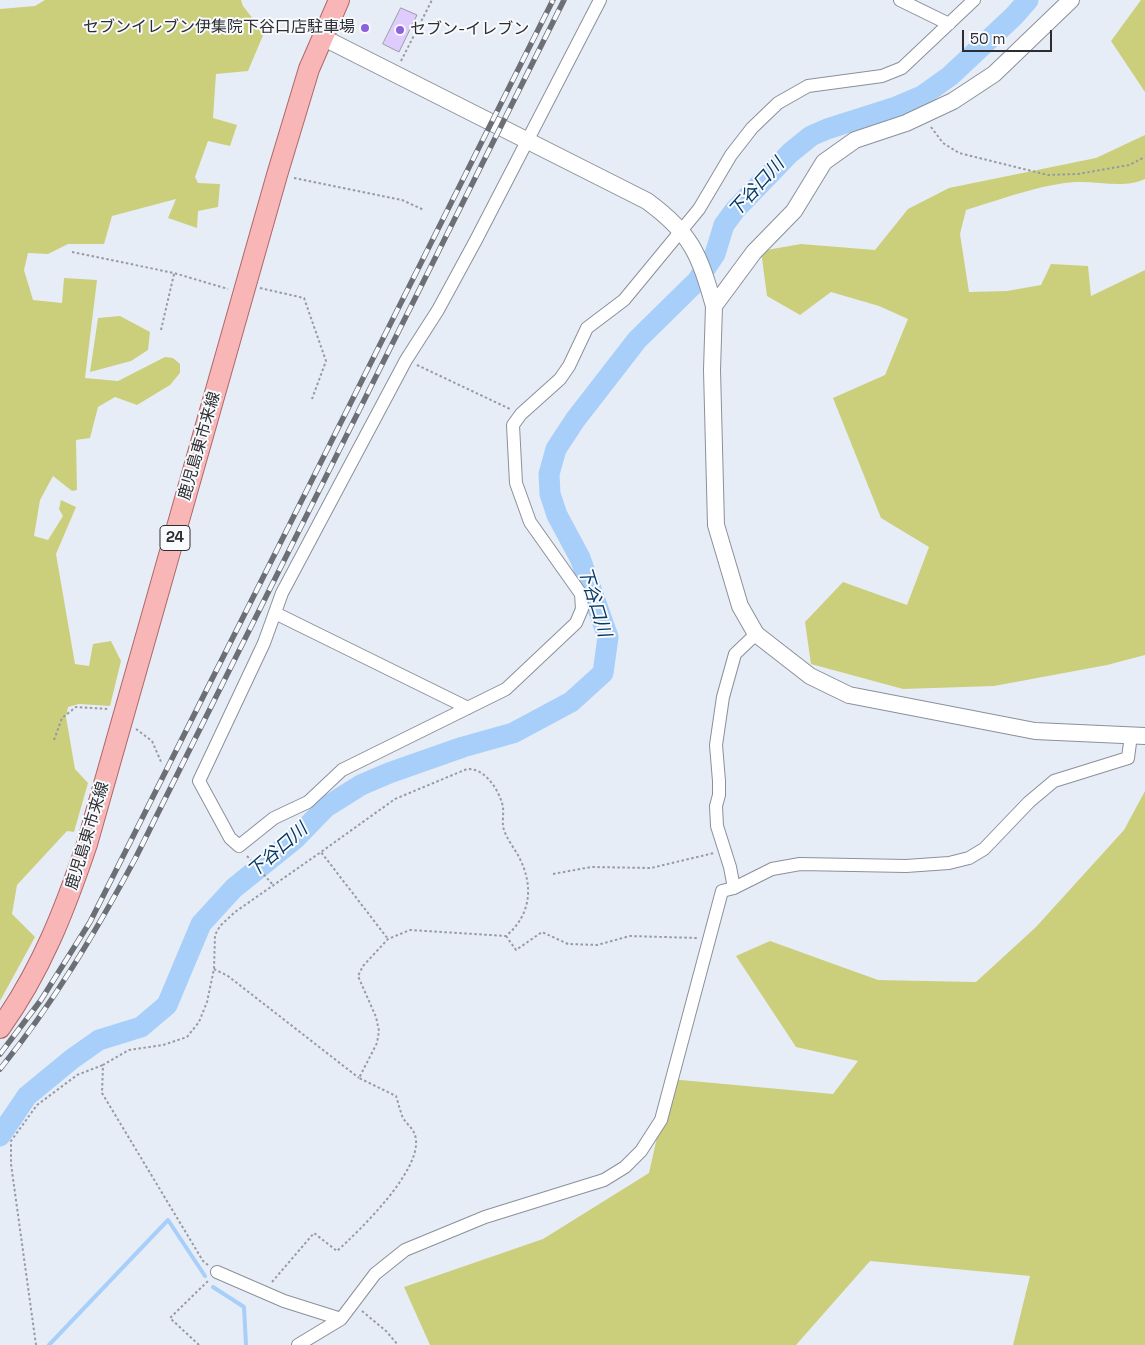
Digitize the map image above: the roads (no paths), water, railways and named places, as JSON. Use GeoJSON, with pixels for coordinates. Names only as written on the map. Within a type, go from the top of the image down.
{"type":"FeatureCollection","features":[{"type":"Feature","properties":{"kind":"main road","name":"鹿児島東市来線"},"geometry":{"type":"LineString","coordinates":[[0,1028],[28,987],[52,940],[68,901],[87,844],[276,174],[309,69],[338,0]]}},
{"type":"Feature","properties":{"kind":"street"},"geometry":{"type":"LineString","coordinates":[[600,0],[442,301],[406,360],[282,593],[264,643],[199,781],[230,838],[239,846],[274,818],[308,802],[342,770],[506,689],[576,623],[582,609],[581,594],[530,522],[516,483],[513,425],[521,414],[560,379],[569,366],[588,328],[624,300],[699,209],[731,155],[752,128],[778,103],[808,86],[882,76],[902,68],[974,0]]}},
{"type":"Feature","properties":{"kind":"street"},"geometry":{"type":"LineString","coordinates":[[900,0],[949,24]]}},
{"type":"Feature","properties":{"kind":"street"},"geometry":{"type":"LineString","coordinates":[[714,306],[754,252],[794,211],[824,162],[855,140],[922,116],[953,101],[994,74],[1071,0]]}},
{"type":"Feature","properties":{"kind":"street"},"geometry":{"type":"LineString","coordinates":[[298,1345],[341,1319],[375,1274],[405,1250],[485,1217],[604,1180],[625,1167],[636,1156],[661,1120],[722,891],[734,888],[772,869],[800,864],[906,866],[949,863],[969,858],[984,849],[1029,802],[1054,781],[1128,758],[1138,736],[1034,731],[849,695],[810,676],[756,634],[740,606],[716,525],[712,370],[714,306],[703,267],[681,229],[647,201],[528,139],[322,37]]}},
{"type":"Feature","properties":{"kind":"street"},"geometry":{"type":"LineString","coordinates":[[275,613],[468,708]]}},
{"type":"Feature","properties":{"kind":"street"},"geometry":{"type":"LineString","coordinates":[[734,888],[730,867],[717,826],[716,806],[719,795],[719,781],[716,745],[723,697],[735,654],[756,634]]}},
{"type":"Feature","properties":{"kind":"street"},"geometry":{"type":"LineString","coordinates":[[217,1272],[284,1301],[341,1319]]}},
{"type":"Feature","properties":{"kind":"waterway","name":"下谷口川"},"geometry":{"type":"LineString","coordinates":[[0,1136],[27,1096],[72,1059],[99,1040],[141,1027],[167,1005],[201,924],[234,888],[296,838],[326,807],[361,785],[389,773],[463,747],[513,733],[571,702],[603,673],[608,637],[580,558],[557,515],[550,494],[549,474],[556,449],[575,420],[637,340],[697,281],[715,254],[724,225],[735,210],[790,153],[811,136],[827,129],[896,107],[922,96],[950,76],[1014,16],[1028,0]]}},
{"type":"Feature","properties":{"kind":"waterway"},"geometry":{"type":"LineString","coordinates":[[49,1345],[168,1220],[205,1276]]}},
{"type":"Feature","properties":{"kind":"waterway"},"geometry":{"type":"LineString","coordinates":[[213,1287],[244,1307],[246,1345]]}},
{"type":"Feature","properties":{"kind":"railway"},"geometry":{"type":"LineString","coordinates":[[0,1054],[41,1000],[90,922],[553,0]]}},
{"type":"Feature","properties":{"kind":"railway"},"geometry":{"type":"LineString","coordinates":[[0,1069],[55,994],[135,859],[564,0]]}},
{"type":"Feature","properties":{"kind":"place","name":"セブンイレブン伊集院下谷口店駐車場"},"geometry":{"type":"Point","coordinates":[365,28]}},
{"type":"Feature","properties":{"kind":"place","name":"セブン-イレブン"},"geometry":{"type":"Point","coordinates":[400,30]}}]}
